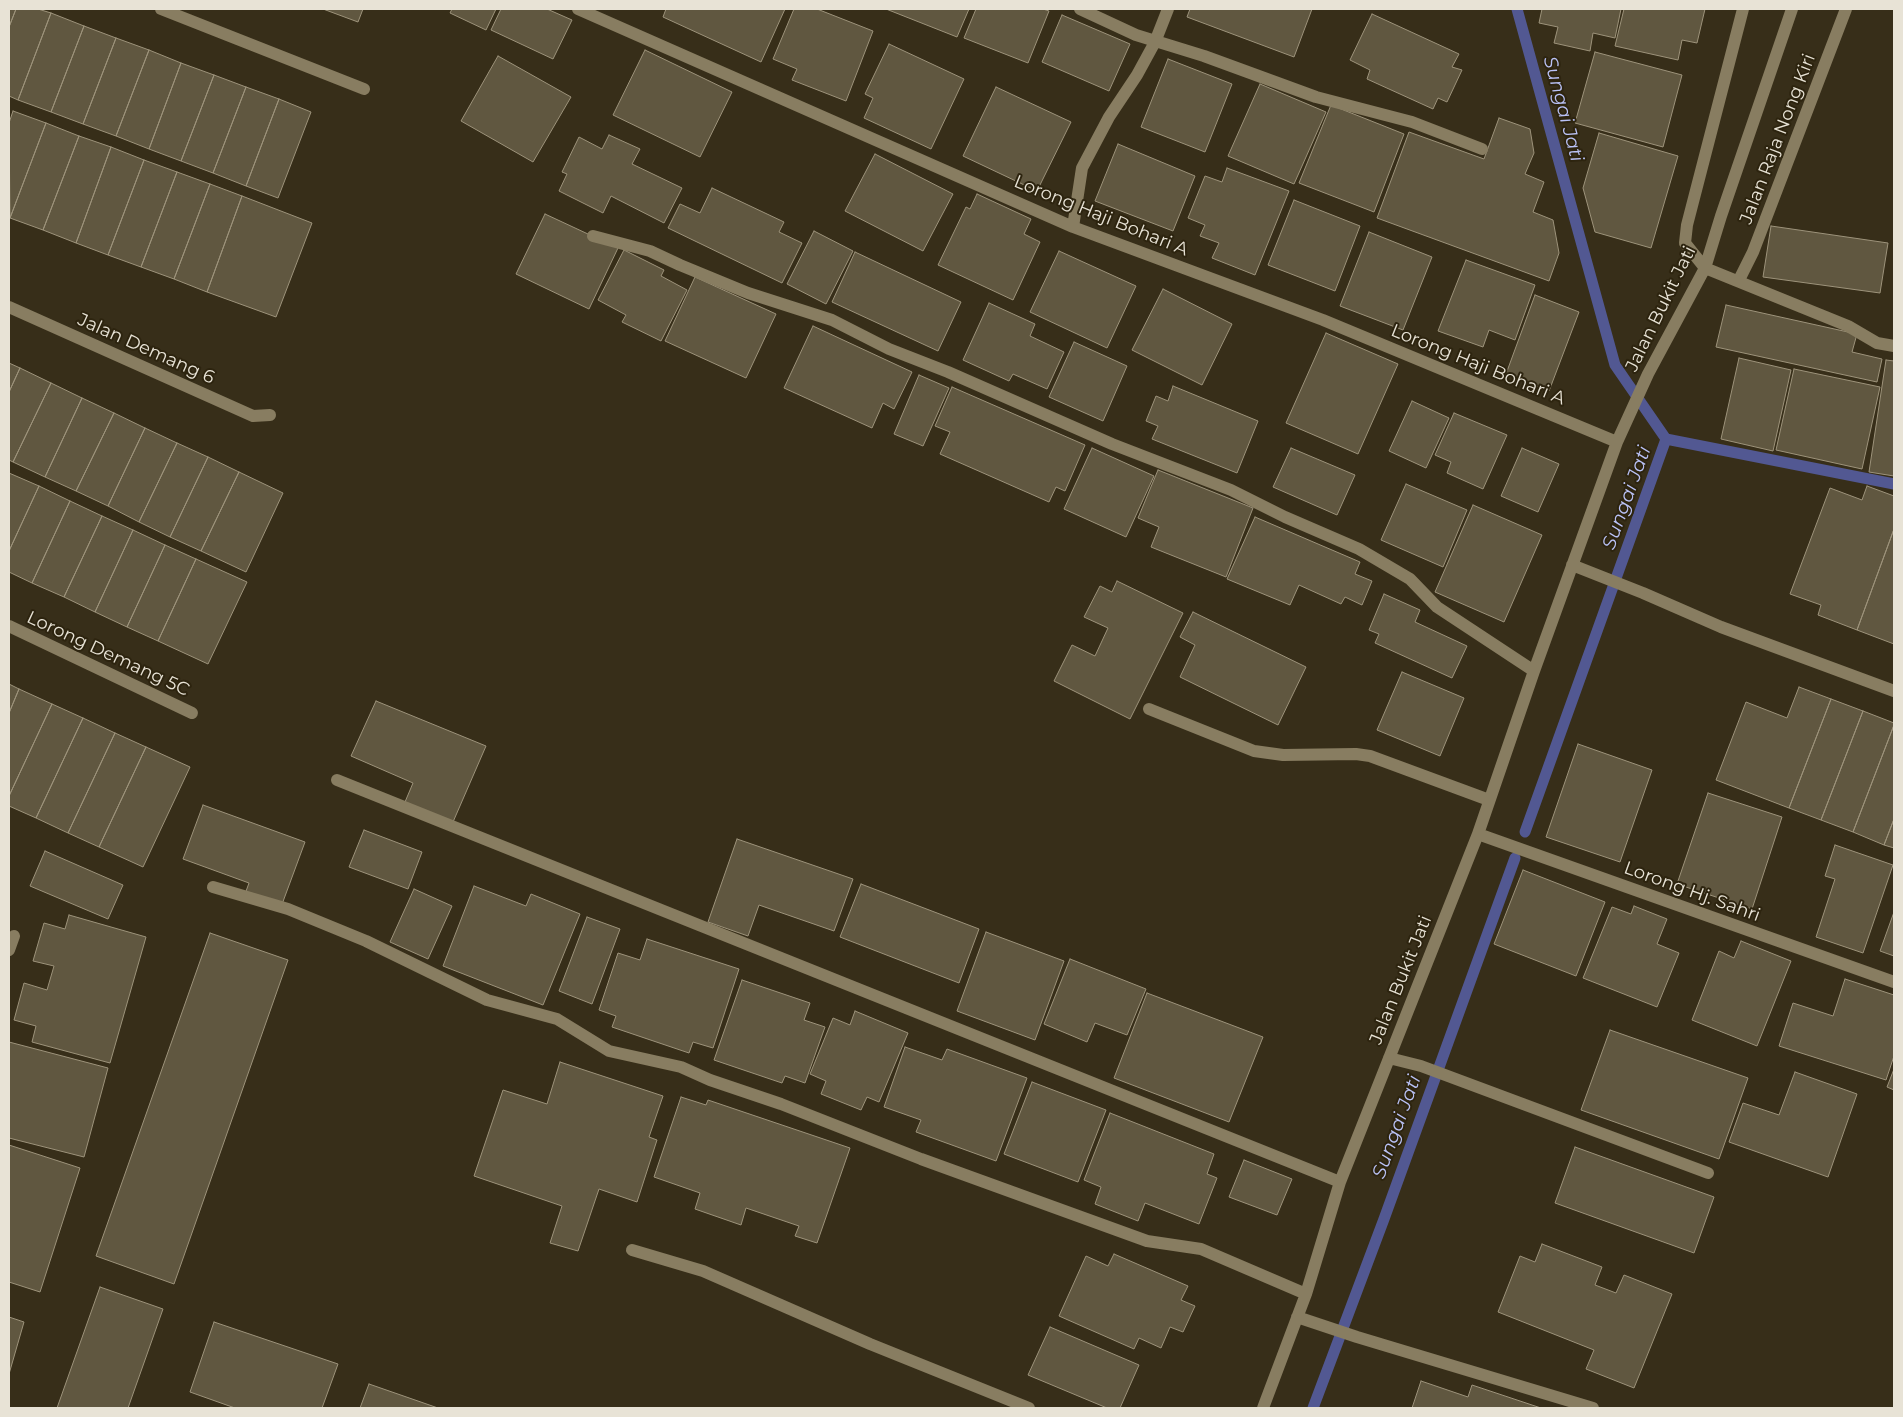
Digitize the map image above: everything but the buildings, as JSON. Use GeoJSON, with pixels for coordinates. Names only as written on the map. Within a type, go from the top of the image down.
{"type":"FeatureCollection","features":[{"type":"Feature","properties":{"kind":"street"},"geometry":{"type":"LineString","coordinates":[[161,9],[364,89]]}},
{"type":"Feature","properties":{"kind":"street","name":"Lorong Haji Bohari A"},"geometry":{"type":"LineString","coordinates":[[578,9],[1073,227],[1322,320],[1617,442]]}},
{"type":"Feature","properties":{"kind":"street"},"geometry":{"type":"LineString","coordinates":[[1080,9],[1155,42],[1204,56],[1316,97],[1412,122],[1482,149]]}},
{"type":"Feature","properties":{"kind":"street"},"geometry":{"type":"LineString","coordinates":[[1073,227],[1082,168],[1109,117],[1137,76],[1155,42],[1168,9]]}},
{"type":"Feature","properties":{"kind":"street"},"geometry":{"type":"LineString","coordinates":[[1743,9],[1687,224],[1685,243],[1705,268],[1739,280],[1848,326],[1877,343],[1894,346]]}},
{"type":"Feature","properties":{"kind":"street","name":"Jalan Bukit Jati"},"geometry":{"type":"LineString","coordinates":[[1263,1408],[1306,1294],[1340,1182],[1478,834],[1534,671],[1617,442],[1626,426],[1648,374],[1705,268],[1792,9]]}},
{"type":"Feature","properties":{"kind":"street","name":"Jalan Raja Nong Kiri"},"geometry":{"type":"LineString","coordinates":[[1739,280],[1753,252],[1846,9]]}},
{"type":"Feature","properties":{"kind":"street"},"geometry":{"type":"LineString","coordinates":[[593,236],[650,251],[748,293],[832,320],[889,349],[948,372],[1112,444],[1231,490],[1359,549],[1410,578],[1436,607],[1534,671]]}},
{"type":"Feature","properties":{"kind":"street","name":"Jalan Demang 6"},"geometry":{"type":"LineString","coordinates":[[9,308],[253,416],[270,415]]}},
{"type":"Feature","properties":{"kind":"street"},"geometry":{"type":"LineString","coordinates":[[1572,565],[1721,627],[1894,691]]}},
{"type":"Feature","properties":{"kind":"street","name":"Lorong Demang 5C"},"geometry":{"type":"LineString","coordinates":[[9,626],[192,713]]}},
{"type":"Feature","properties":{"kind":"street"},"geometry":{"type":"LineString","coordinates":[[1149,709],[1254,751],[1283,755],[1356,754],[1370,756],[1490,800]]}},
{"type":"Feature","properties":{"kind":"street"},"geometry":{"type":"LineString","coordinates":[[337,780],[1340,1182]]}},
{"type":"Feature","properties":{"kind":"street","name":"Lorong Hj. Sahri"},"geometry":{"type":"LineString","coordinates":[[1478,834],[1894,982]]}},
{"type":"Feature","properties":{"kind":"street"},"geometry":{"type":"LineString","coordinates":[[213,887],[288,909],[366,941],[487,1000],[557,1019],[609,1051],[681,1067],[710,1080],[781,1104],[921,1159],[1148,1241],[1201,1249],[1306,1294]]}},
{"type":"Feature","properties":{"kind":"street"},"geometry":{"type":"LineString","coordinates":[[9,950],[14,936]]}},
{"type":"Feature","properties":{"kind":"street"},"geometry":{"type":"LineString","coordinates":[[1389,1058],[1421,1066],[1708,1173]]}},
{"type":"Feature","properties":{"kind":"street"},"geometry":{"type":"LineString","coordinates":[[632,1250],[703,1271],[870,1344],[1029,1408]]}},
{"type":"Feature","properties":{"kind":"street"},"geometry":{"type":"LineString","coordinates":[[1297,1316],[1357,1337],[1593,1408]]}},
{"type":"Feature","properties":{"kind":"waterway","name":"Sungai Jati"},"geometry":{"type":"LineString","coordinates":[[1517,9],[1615,365],[1666,439]]}},
{"type":"Feature","properties":{"kind":"waterway"},"geometry":{"type":"LineString","coordinates":[[1666,439],[1894,484]]}},
{"type":"Feature","properties":{"kind":"waterway","name":"Sungai Jati"},"geometry":{"type":"LineString","coordinates":[[1525,832],[1666,439]]}},
{"type":"Feature","properties":{"kind":"waterway","name":"Sungai Jati"},"geometry":{"type":"LineString","coordinates":[[1313,1408],[1515,858]]}}]}
